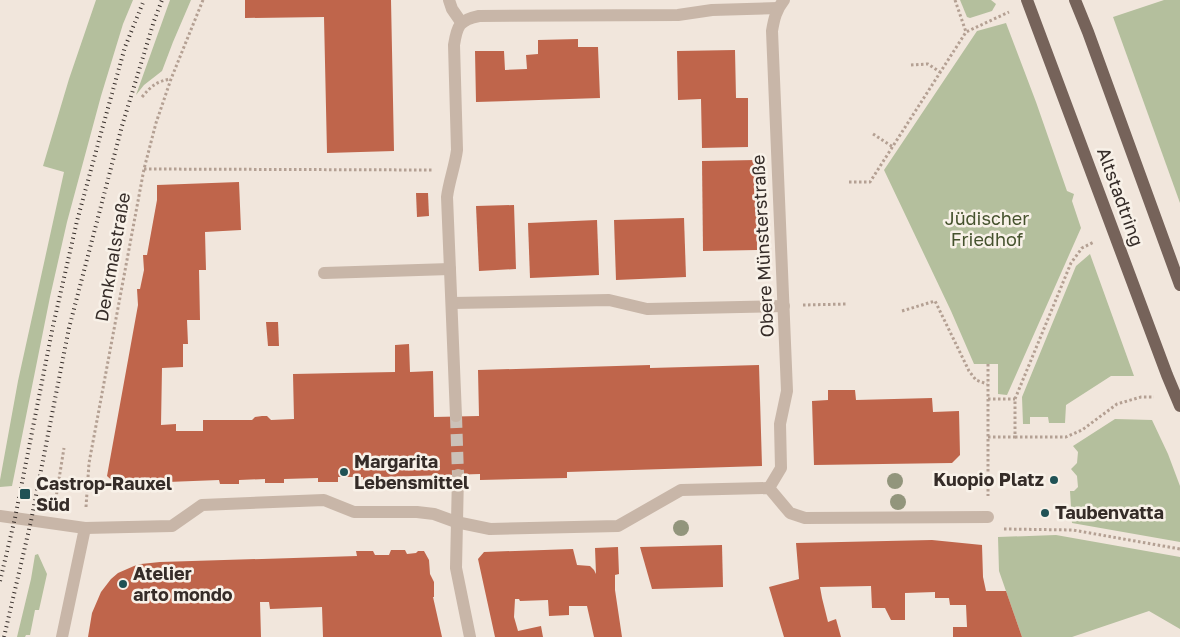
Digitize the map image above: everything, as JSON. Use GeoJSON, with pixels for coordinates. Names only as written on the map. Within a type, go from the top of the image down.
{"type":"FeatureCollection","features":[{"type":"Feature","properties":{"kind":"main road","name":"Altstadtring"},"geometry":{"type":"LineString","coordinates":[[1075,0],[1092,41],[1180,285]]}},
{"type":"Feature","properties":{"kind":"main road","name":"Altstadtring"},"geometry":{"type":"LineString","coordinates":[[1029,3],[1167,376],[1180,406]]}},
{"type":"Feature","properties":{"kind":"street"},"geometry":{"type":"LineString","coordinates":[[449,0],[452,9],[461,22]]}},
{"type":"Feature","properties":{"kind":"street"},"geometry":{"type":"LineString","coordinates":[[456,416],[448,197],[449,182],[457,150],[454,45],[456,31],[461,22],[479,16],[678,15],[712,5],[781,4]]}},
{"type":"Feature","properties":{"kind":"street","name":"Obere Münsterstraße"},"geometry":{"type":"LineString","coordinates":[[769,488],[781,468],[780,424],[788,391],[772,31],[774,19],[781,4]]}},
{"type":"Feature","properties":{"kind":"street"},"geometry":{"type":"LineString","coordinates":[[324,273],[450,269]]}},
{"type":"Feature","properties":{"kind":"street"},"geometry":{"type":"LineString","coordinates":[[452,303],[608,300],[647,309],[784,306]]}},
{"type":"Feature","properties":{"kind":"street"},"geometry":{"type":"LineString","coordinates":[[458,475],[456,568],[470,637]]}},
{"type":"Feature","properties":{"kind":"street"},"geometry":{"type":"LineString","coordinates":[[0,516],[85,528],[172,526],[202,505],[324,500],[354,512],[417,512],[434,514],[456,522],[490,529],[618,526],[681,490],[769,488],[790,513],[804,518],[988,517]]}},
{"type":"Feature","properties":{"kind":"street"},"geometry":{"type":"LineString","coordinates":[[62,637],[85,528]]}},
{"type":"Feature","properties":{"kind":"path","name":"Denkmalstraße"},"geometry":{"type":"LineString","coordinates":[[85,528],[89,463],[144,169],[156,123],[171,79],[202,0]]}},
{"type":"Feature","properties":{"kind":"path"},"geometry":{"type":"LineString","coordinates":[[955,0],[966,32]]}},
{"type":"Feature","properties":{"kind":"path"},"geometry":{"type":"LineString","coordinates":[[849,182],[870,182],[966,32],[1029,3]]}},
{"type":"Feature","properties":{"kind":"path"},"geometry":{"type":"LineString","coordinates":[[911,64],[928,64],[940,72]]}},
{"type":"Feature","properties":{"kind":"path"},"geometry":{"type":"LineString","coordinates":[[142,97],[149,88],[161,81],[171,79]]}},
{"type":"Feature","properties":{"kind":"path"},"geometry":{"type":"LineString","coordinates":[[873,134],[893,147]]}},
{"type":"Feature","properties":{"kind":"path"},"geometry":{"type":"LineString","coordinates":[[144,169],[452,170]]}},
{"type":"Feature","properties":{"kind":"path"},"geometry":{"type":"LineString","coordinates":[[1015,437],[1015,399],[1071,263],[1082,248],[1095,242]]}},
{"type":"Feature","properties":{"kind":"path"},"geometry":{"type":"LineString","coordinates":[[902,311],[935,301],[969,372],[976,380],[988,384]]}},
{"type":"Feature","properties":{"kind":"path"},"geometry":{"type":"LineString","coordinates":[[784,306],[848,304]]}},
{"type":"Feature","properties":{"kind":"path"},"geometry":{"type":"LineString","coordinates":[[988,364],[988,517],[1004,529],[1073,530],[1180,549]]}},
{"type":"Feature","properties":{"kind":"path"},"geometry":{"type":"LineString","coordinates":[[988,437],[1066,437],[1082,430],[1117,404],[1141,397],[1160,397]]}},
{"type":"Feature","properties":{"kind":"path"},"geometry":{"type":"LineString","coordinates":[[988,399],[1015,399]]}},
{"type":"Feature","properties":{"kind":"path"},"geometry":{"type":"LineString","coordinates":[[52,523],[64,448]]}},
{"type":"Feature","properties":{"kind":"green space"},"geometry":{"type":"Polygon","coordinates":[[[96,0],[133,0],[123,24],[101,96],[67,222],[12,486],[0,487],[18,381],[64,172],[43,166],[69,79],[96,0]]]}},
{"type":"Feature","properties":{"kind":"green space"},"geometry":{"type":"Polygon","coordinates":[[[170,0],[191,0],[162,71],[144,85],[136,95],[170,0]]]}},
{"type":"Feature","properties":{"kind":"green space"},"geometry":{"type":"Polygon","coordinates":[[[960,0],[991,0],[996,4],[992,11],[970,18],[967,17],[960,0]]]}},
{"type":"Feature","properties":{"kind":"green space"},"geometry":{"type":"Polygon","coordinates":[[[1164,0],[1180,0],[1180,203],[1113,17],[1164,0]]]}},
{"type":"Feature","properties":{"kind":"green space","name":"Jüdischer Friedhof"},"geometry":{"type":"Polygon","coordinates":[[[1006,23],[1067,191],[1074,194],[1072,201],[1081,228],[1007,395],[998,394],[998,364],[974,364],[884,170],[977,31],[1006,23]]]}},
{"type":"Feature","properties":{"kind":"green space"},"geometry":{"type":"Polygon","coordinates":[[[1090,254],[1134,376],[1111,376],[1066,405],[1065,423],[1049,423],[1048,417],[1030,417],[1030,424],[1023,424],[1022,397],[1076,266],[1090,254]]]}},
{"type":"Feature","properties":{"kind":"green space"},"geometry":{"type":"Polygon","coordinates":[[[1115,419],[1152,420],[1180,486],[1180,542],[1072,523],[1070,491],[1074,491],[1078,487],[1077,476],[1071,469],[1077,463],[1078,452],[1073,446],[1115,419]]]}},
{"type":"Feature","properties":{"kind":"green space"},"geometry":{"type":"Polygon","coordinates":[[[1056,535],[1180,557],[1180,629],[1149,611],[1072,637],[1022,637],[999,571],[998,537],[1056,535]]]}},
{"type":"Feature","properties":{"kind":"green space"},"geometry":{"type":"Polygon","coordinates":[[[38,554],[47,574],[39,610],[35,610],[30,635],[17,637],[35,555],[38,554]]]}},
{"type":"Feature","properties":{"kind":"building"},"geometry":{"type":"Polygon","coordinates":[[[245,0],[391,0],[394,151],[327,153],[324,17],[245,18],[245,0]]]}},
{"type":"Feature","properties":{"kind":"building"},"geometry":{"type":"Polygon","coordinates":[[[578,39],[578,47],[598,47],[600,98],[476,102],[475,51],[504,51],[505,70],[527,69],[526,55],[538,54],[538,40],[578,39]]]}},
{"type":"Feature","properties":{"kind":"building"},"geometry":{"type":"Polygon","coordinates":[[[735,50],[736,98],[748,98],[748,147],[702,148],[701,99],[678,100],[677,51],[735,50]]]}},
{"type":"Feature","properties":{"kind":"building"},"geometry":{"type":"Polygon","coordinates":[[[756,160],[757,250],[703,251],[702,161],[756,160]]]}},
{"type":"Feature","properties":{"kind":"building"},"geometry":{"type":"Polygon","coordinates":[[[239,182],[241,230],[205,232],[206,270],[199,270],[200,320],[187,320],[188,344],[183,344],[183,367],[162,368],[161,425],[176,424],[176,431],[203,431],[203,420],[252,420],[255,417],[262,416],[267,416],[271,420],[294,419],[293,374],[395,372],[395,345],[409,344],[410,372],[433,371],[434,417],[479,416],[478,370],[650,365],[650,368],[759,365],[762,466],[567,472],[567,478],[480,480],[480,474],[382,477],[382,481],[363,481],[363,477],[338,477],[338,482],[318,482],[318,478],[284,479],[284,483],[265,483],[265,479],[239,480],[239,484],[220,484],[219,480],[116,484],[107,476],[138,305],[137,289],[140,289],[144,270],[143,255],[147,255],[157,200],[157,185],[239,182]]]}},
{"type":"Feature","properties":{"kind":"building"},"geometry":{"type":"Polygon","coordinates":[[[416,193],[428,193],[429,216],[417,217],[416,193]]]}},
{"type":"Feature","properties":{"kind":"building"},"geometry":{"type":"Polygon","coordinates":[[[514,205],[516,269],[479,271],[476,206],[514,205]]]}},
{"type":"Feature","properties":{"kind":"building"},"geometry":{"type":"Polygon","coordinates":[[[684,218],[686,277],[616,280],[614,220],[684,218]]]}},
{"type":"Feature","properties":{"kind":"building"},"geometry":{"type":"Polygon","coordinates":[[[597,220],[599,275],[530,278],[528,223],[597,220]]]}},
{"type":"Feature","properties":{"kind":"building"},"geometry":{"type":"Polygon","coordinates":[[[266,322],[278,322],[279,346],[268,346],[266,322]]]}},
{"type":"Feature","properties":{"kind":"building"},"geometry":{"type":"Polygon","coordinates":[[[828,390],[855,390],[856,400],[932,398],[933,412],[959,411],[960,455],[952,463],[814,465],[812,401],[828,400],[828,390]]]}},
{"type":"Feature","properties":{"kind":"building"},"geometry":{"type":"Polygon","coordinates":[[[932,540],[982,545],[983,577],[986,591],[1006,591],[1022,637],[953,637],[953,627],[967,627],[966,605],[950,605],[949,598],[935,598],[935,592],[905,593],[905,620],[891,620],[885,608],[872,608],[871,586],[820,587],[828,622],[836,619],[841,637],[784,637],[769,587],[799,579],[796,543],[932,540]]]}},
{"type":"Feature","properties":{"kind":"building"},"geometry":{"type":"Polygon","coordinates":[[[722,545],[723,587],[652,589],[640,547],[722,545]]]}},
{"type":"Feature","properties":{"kind":"building"},"geometry":{"type":"Polygon","coordinates":[[[618,547],[619,574],[615,575],[615,590],[622,637],[594,637],[587,606],[569,606],[569,615],[549,616],[548,600],[520,601],[515,599],[514,617],[518,631],[541,626],[543,637],[495,637],[478,559],[484,552],[573,549],[577,565],[590,566],[596,574],[595,548],[618,547]]]}},
{"type":"Feature","properties":{"kind":"building"},"geometry":{"type":"Polygon","coordinates":[[[391,550],[405,550],[407,554],[424,551],[429,560],[430,574],[434,582],[433,597],[442,637],[323,637],[322,607],[270,609],[269,602],[260,602],[261,637],[88,637],[92,613],[101,592],[118,573],[134,566],[160,562],[357,556],[356,551],[373,551],[375,555],[389,555],[391,550]]]}},
{"type":"Feature","properties":{"kind":"tunnel"},"geometry":{"type":"LineString","coordinates":[[456,416],[458,475]]}},
{"type":"Feature","properties":{"kind":"railway"},"geometry":{"type":"LineString","coordinates":[[0,581],[15,518],[53,326],[77,221],[125,47],[144,0]]}},
{"type":"Feature","properties":{"kind":"railway"},"geometry":{"type":"LineString","coordinates":[[4,637],[31,521],[69,328],[122,126],[162,0]]}},
{"type":"Feature","properties":{"kind":"place","name":"Margarita Lebensmittel"},"geometry":{"type":"Point","coordinates":[344,472]}},
{"type":"Feature","properties":{"kind":"place","name":"Kuopio Platz"},"geometry":{"type":"Point","coordinates":[1054,480]}},
{"type":"Feature","properties":{"kind":"place","name":"Castrop-Rauxel Süd"},"geometry":{"type":"Point","coordinates":[25,494]}},
{"type":"Feature","properties":{"kind":"place","name":"Taubenvatta"},"geometry":{"type":"Point","coordinates":[1045,513]}},
{"type":"Feature","properties":{"kind":"place","name":"Atelier arto mondo"},"geometry":{"type":"Point","coordinates":[123,584]}}]}
